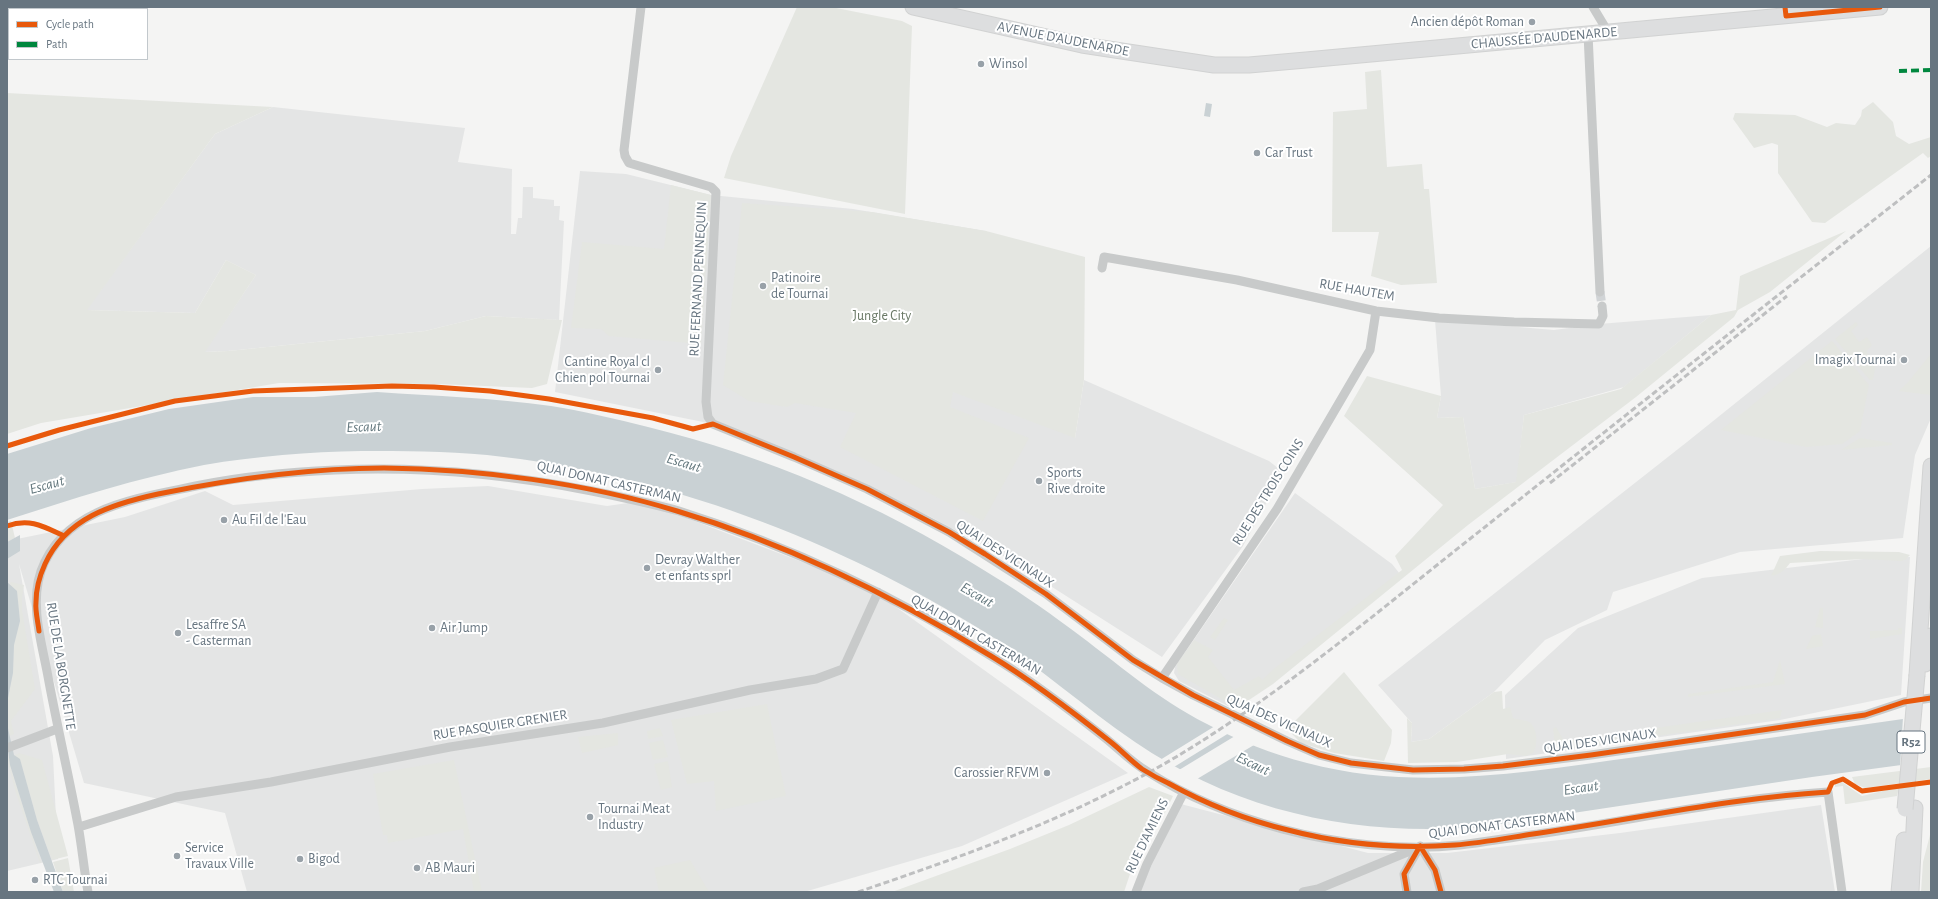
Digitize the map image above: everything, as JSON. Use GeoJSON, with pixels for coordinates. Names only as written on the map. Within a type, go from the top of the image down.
{"type":"FeatureCollection","features":[{"type":"Feature","properties":{"kind":"main road","name":"AVENUE D'AUDENARDE"},"geometry":{"type":"LineString","coordinates":[[913,7],[1082,45],[1214,65]]}},
{"type":"Feature","properties":{"kind":"main road","name":"CHAUSSÉE D'AUDENARDE"},"geometry":{"type":"LineString","coordinates":[[1214,65],[1306,60],[1588,34],[1785,12],[1880,7]]}},
{"type":"Feature","properties":{"kind":"main road","name":"R52"},"geometry":{"type":"LineString","coordinates":[[1899,892],[1910,808],[1921,674],[1931,466]]}},
{"type":"Feature","properties":{"kind":"main road","name":"R52"},"geometry":{"type":"LineString","coordinates":[[1921,674],[1930,642]]}},
{"type":"Feature","properties":{"kind":"main road","name":"R52"},"geometry":{"type":"LineString","coordinates":[[1910,808],[1911,892]]}},
{"type":"Feature","properties":{"kind":"street","name":"RUE FERNAND PENNEQUIN"},"geometry":{"type":"LineString","coordinates":[[641,7],[624,150],[625,156],[629,163],[711,186],[716,192],[706,402],[708,417],[713,424]]}},
{"type":"Feature","properties":{"kind":"street"},"geometry":{"type":"LineString","coordinates":[[1593,7],[1608,32]]}},
{"type":"Feature","properties":{"kind":"street"},"geometry":{"type":"LineString","coordinates":[[1588,34],[1600,292]]}},
{"type":"Feature","properties":{"kind":"street","name":"RUE HAUTEM"},"geometry":{"type":"LineString","coordinates":[[1102,268],[1104,257],[1237,280],[1376,311],[1446,319],[1599,324],[1603,316],[1602,306]]}},
{"type":"Feature","properties":{"kind":"street","name":"RUE DES TROIS COINS"},"geometry":{"type":"LineString","coordinates":[[1162,678],[1277,509],[1370,350],[1376,311]]}},
{"type":"Feature","properties":{"kind":"street","name":"QUAI DES VICINAUX"},"geometry":{"type":"LineString","coordinates":[[713,424],[867,489],[949,532],[1046,594],[1133,660],[1162,678],[1253,725],[1319,755],[1351,763],[1413,770],[1464,769],[1591,755],[1865,715],[1904,702],[1931,698]]}},
{"type":"Feature","properties":{"kind":"street","name":"QUAI DONAT CASTERMAN"},"geometry":{"type":"LineString","coordinates":[[139,498],[224,481],[302,472],[382,468],[456,472],[531,479],[642,501],[680,512],[768,542],[878,592],[989,655],[1037,685],[1142,769],[1184,792],[1219,808],[1288,830],[1362,843],[1420,846],[1458,845],[1607,824],[1669,812],[1779,795],[1828,792],[1842,892]]}},
{"type":"Feature","properties":{"kind":"street","name":"RUE DE LA BORGNETTE"},"geometry":{"type":"LineString","coordinates":[[88,892],[78,828],[57,730],[35,603],[40,576],[49,554],[62,535],[82,520],[100,510],[139,498]]}},
{"type":"Feature","properties":{"kind":"street","name":"RUE PASQUIER GRENIER"},"geometry":{"type":"LineString","coordinates":[[78,828],[176,797],[271,782],[450,747],[603,723],[750,690],[816,679],[843,669],[878,592]]}},
{"type":"Feature","properties":{"kind":"street"},"geometry":{"type":"LineString","coordinates":[[7,748],[57,730]]}},
{"type":"Feature","properties":{"kind":"street","name":"RUE D'AMIENS"},"geometry":{"type":"LineString","coordinates":[[1136,892],[1147,864],[1184,792]]}},
{"type":"Feature","properties":{"kind":"street"},"geometry":{"type":"LineString","coordinates":[[1303,892],[1318,889],[1420,846]]}},
{"type":"Feature","properties":{"kind":"street"},"geometry":{"type":"LineString","coordinates":[[1406,892],[1404,874],[1420,846]]}},
{"type":"Feature","properties":{"kind":"street"},"geometry":{"type":"LineString","coordinates":[[1420,846],[1435,870],[1441,892]]}},
{"type":"Feature","properties":{"kind":"shaded area"},"geometry":{"type":"Polygon","coordinates":[[[273,107],[465,128],[458,162],[512,169],[511,234],[516,234],[518,218],[522,218],[523,187],[533,187],[533,198],[554,200],[554,206],[560,206],[559,220],[564,221],[559,320],[486,316],[425,331],[228,351],[204,352],[256,275],[226,260],[195,313],[86,310],[215,134],[273,107]]]}},
{"type":"Feature","properties":{"kind":"shaded area"},"geometry":{"type":"Polygon","coordinates":[[[580,171],[626,174],[711,195],[853,209],[986,231],[1075,438],[1084,380],[1269,461],[1283,472],[1243,546],[1162,657],[1005,557],[929,516],[713,424],[555,392],[580,171]]]}},
{"type":"Feature","properties":{"kind":"shaded area"},"geometry":{"type":"Polygon","coordinates":[[[1931,246],[1931,418],[1915,455],[1903,538],[1740,552],[1613,592],[1607,610],[1545,640],[1494,692],[1429,739],[1411,742],[1412,723],[1378,685],[1687,442],[1931,246]]]}},
{"type":"Feature","properties":{"kind":"shaded area"},"geometry":{"type":"Polygon","coordinates":[[[1711,315],[1624,387],[1524,415],[1517,482],[1475,489],[1463,417],[1437,418],[1441,396],[1435,320],[1554,330],[1599,324],[1711,315]]]}},
{"type":"Feature","properties":{"kind":"shaded area"},"geometry":{"type":"Polygon","coordinates":[[[488,486],[607,506],[642,501],[868,587],[1128,773],[962,846],[804,892],[247,892],[225,813],[84,783],[19,564],[53,756],[58,859],[7,871],[7,553],[12,540],[125,517],[205,491],[233,505],[422,489],[488,486]]]}},
{"type":"Feature","properties":{"kind":"shaded area"},"geometry":{"type":"Polygon","coordinates":[[[1295,493],[1392,564],[1400,574],[1230,707],[1179,681],[1174,673],[1175,667],[1295,493]]]}},
{"type":"Feature","properties":{"kind":"shaded area"},"geometry":{"type":"Polygon","coordinates":[[[1910,557],[1901,695],[1780,720],[1506,759],[1505,695],[1578,628],[1702,578],[1863,559],[1910,557]]]}},
{"type":"Feature","properties":{"kind":"shaded area"},"geometry":{"type":"Polygon","coordinates":[[[1177,803],[1368,853],[1447,853],[1620,833],[1821,805],[1835,892],[1136,892],[1177,803]]]}},
{"type":"Feature","properties":{"kind":"green space"},"geometry":{"type":"Polygon","coordinates":[[[797,7],[831,7],[902,21],[912,26],[905,214],[724,178],[731,156],[797,7]]]}},
{"type":"Feature","properties":{"kind":"green space"},"geometry":{"type":"Polygon","coordinates":[[[1381,70],[1387,167],[1422,164],[1424,189],[1429,189],[1437,283],[1401,285],[1371,276],[1379,232],[1332,232],[1333,112],[1367,109],[1365,72],[1381,70]]]}},
{"type":"Feature","properties":{"kind":"green space"},"geometry":{"type":"Polygon","coordinates":[[[7,93],[273,107],[215,134],[87,310],[195,313],[226,260],[256,275],[205,352],[425,331],[486,316],[562,320],[547,384],[532,388],[438,384],[279,383],[41,423],[7,434],[7,93]]]}},
{"type":"Feature","properties":{"kind":"green space"},"geometry":{"type":"Polygon","coordinates":[[[1873,102],[1893,122],[1896,136],[1909,144],[1931,137],[1931,156],[1928,158],[1923,153],[1825,223],[1812,222],[1778,173],[1778,145],[1772,143],[1754,148],[1733,119],[1735,113],[1795,115],[1827,127],[1836,123],[1855,125],[1861,116],[1862,110],[1873,102]]]}},
{"type":"Feature","properties":{"kind":"green space"},"geometry":{"type":"Polygon","coordinates":[[[671,185],[711,195],[701,344],[609,336],[601,329],[571,328],[582,242],[664,249],[671,185]]]}},
{"type":"Feature","properties":{"kind":"green space","name":"Jungle City"},"geometry":{"type":"Polygon","coordinates":[[[742,203],[872,212],[986,231],[1085,257],[1084,380],[1075,438],[953,392],[950,407],[1029,438],[983,521],[840,447],[856,413],[795,403],[787,407],[749,401],[723,385],[742,203]]]}},
{"type":"Feature","properties":{"kind":"green space"},"geometry":{"type":"Polygon","coordinates":[[[1846,231],[1770,292],[1738,310],[1734,317],[1636,397],[1468,525],[1273,684],[1237,708],[1178,674],[1177,664],[1194,640],[1213,650],[1208,657],[1234,690],[1259,676],[1262,680],[1275,668],[1402,570],[1395,556],[1443,505],[1344,416],[1367,376],[1441,396],[1437,418],[1463,417],[1475,489],[1516,482],[1524,415],[1621,389],[1711,315],[1736,310],[1740,276],[1846,231]]]}},
{"type":"Feature","properties":{"kind":"green space"},"geometry":{"type":"Polygon","coordinates":[[[1856,322],[1858,325],[1851,331],[1859,342],[1867,337],[1872,345],[1867,350],[1867,353],[1876,363],[1873,380],[1870,380],[1835,339],[1856,322]]]}},
{"type":"Feature","properties":{"kind":"green space"},"geometry":{"type":"Polygon","coordinates":[[[1832,341],[1869,385],[1860,431],[1842,444],[1806,447],[1721,430],[1832,341]]]}},
{"type":"Feature","properties":{"kind":"green space"},"geometry":{"type":"Polygon","coordinates":[[[1931,354],[1931,395],[1899,391],[1909,381],[1931,354]]]}},
{"type":"Feature","properties":{"kind":"green space"},"geometry":{"type":"Polygon","coordinates":[[[1860,438],[1892,443],[1892,445],[1841,450],[1860,438]]]}},
{"type":"Feature","properties":{"kind":"green space"},"geometry":{"type":"Polygon","coordinates":[[[11,521],[15,538],[7,542],[7,522],[11,521]]]}},
{"type":"Feature","properties":{"kind":"green space"},"geometry":{"type":"Polygon","coordinates":[[[1820,551],[1899,552],[1910,555],[1905,560],[1901,561],[1863,559],[1790,563],[1782,572],[1771,576],[1780,556],[1820,551]]]}},
{"type":"Feature","properties":{"kind":"green space"},"geometry":{"type":"Polygon","coordinates":[[[11,582],[24,585],[22,610],[35,689],[11,721],[14,734],[10,736],[7,724],[7,703],[13,673],[14,645],[20,621],[17,591],[9,584],[11,582]]]}},
{"type":"Feature","properties":{"kind":"green space"},"geometry":{"type":"Polygon","coordinates":[[[1820,608],[1823,608],[1823,628],[1815,627],[1820,608]]]}},
{"type":"Feature","properties":{"kind":"green space"},"geometry":{"type":"Polygon","coordinates":[[[1224,618],[1228,620],[1215,640],[1210,637],[1224,618]]]}},
{"type":"Feature","properties":{"kind":"green space"},"geometry":{"type":"Polygon","coordinates":[[[1898,628],[1902,628],[1902,634],[1870,639],[1870,631],[1898,630],[1898,628]]]}},
{"type":"Feature","properties":{"kind":"green space"},"geometry":{"type":"Polygon","coordinates":[[[1821,634],[1823,646],[1806,649],[1812,636],[1821,634]]]}},
{"type":"Feature","properties":{"kind":"green space"},"geometry":{"type":"Polygon","coordinates":[[[1780,660],[1785,684],[1688,697],[1688,694],[1773,682],[1780,660]]]}},
{"type":"Feature","properties":{"kind":"green space"},"geometry":{"type":"Polygon","coordinates":[[[1344,672],[1392,730],[1391,743],[1384,761],[1334,753],[1301,743],[1287,729],[1344,672]]]}},
{"type":"Feature","properties":{"kind":"green space"},"geometry":{"type":"Polygon","coordinates":[[[1502,691],[1503,709],[1510,707],[1513,718],[1529,722],[1536,732],[1536,746],[1533,753],[1526,756],[1508,754],[1457,762],[1408,763],[1407,718],[1412,723],[1411,742],[1429,739],[1494,692],[1502,691]]]}},
{"type":"Feature","properties":{"kind":"green space"},"geometry":{"type":"Polygon","coordinates":[[[767,704],[786,796],[716,811],[714,781],[687,784],[671,720],[767,704]]]}},
{"type":"Feature","properties":{"kind":"green space"},"geometry":{"type":"Polygon","coordinates":[[[1782,710],[1780,718],[1567,749],[1561,749],[1555,745],[1553,729],[1556,727],[1564,741],[1782,710]]]}},
{"type":"Feature","properties":{"kind":"green space"},"geometry":{"type":"Polygon","coordinates":[[[660,728],[663,736],[648,739],[647,731],[660,728]]]}},
{"type":"Feature","properties":{"kind":"green space"},"geometry":{"type":"Polygon","coordinates":[[[618,733],[618,745],[582,753],[578,737],[618,733]]]}},
{"type":"Feature","properties":{"kind":"green space"},"geometry":{"type":"Polygon","coordinates":[[[663,740],[668,757],[653,760],[649,743],[663,740]]]}},
{"type":"Feature","properties":{"kind":"green space"},"geometry":{"type":"Polygon","coordinates":[[[19,753],[42,760],[68,856],[52,860],[37,820],[20,759],[14,756],[19,753]]]}},
{"type":"Feature","properties":{"kind":"green space"},"geometry":{"type":"Polygon","coordinates":[[[10,758],[11,770],[41,863],[16,793],[7,759],[10,758]]]}},
{"type":"Feature","properties":{"kind":"green space"},"geometry":{"type":"Polygon","coordinates":[[[454,760],[482,892],[474,892],[463,829],[388,843],[387,835],[383,835],[373,774],[454,760]]]}},
{"type":"Feature","properties":{"kind":"green space"},"geometry":{"type":"Polygon","coordinates":[[[668,761],[672,787],[661,790],[654,764],[668,761]]]}},
{"type":"Feature","properties":{"kind":"green space"},"geometry":{"type":"Polygon","coordinates":[[[1931,767],[1931,779],[1865,788],[1855,784],[1852,777],[1931,767]]]}},
{"type":"Feature","properties":{"kind":"green space"},"geometry":{"type":"Polygon","coordinates":[[[1842,782],[1862,796],[1899,787],[1897,796],[1845,804],[1843,786],[1835,787],[1835,783],[1842,782]]]}},
{"type":"Feature","properties":{"kind":"green space"},"geometry":{"type":"Polygon","coordinates":[[[1149,787],[1173,796],[1163,817],[1149,817],[1124,892],[892,892],[1010,849],[1069,825],[1149,787]]]}},
{"type":"Feature","properties":{"kind":"green space"},"geometry":{"type":"Polygon","coordinates":[[[1931,831],[1931,892],[1921,892],[1923,862],[1931,831]]]}},
{"type":"Feature","properties":{"kind":"green space"},"geometry":{"type":"Polygon","coordinates":[[[68,858],[74,892],[63,892],[53,862],[68,858]]]}},
{"type":"Feature","properties":{"kind":"green space"},"geometry":{"type":"Polygon","coordinates":[[[690,860],[709,892],[659,892],[654,868],[690,860]]]}},
{"type":"Feature","properties":{"kind":"water"},"geometry":{"type":"Polygon","coordinates":[[[1206,103],[1212,104],[1210,117],[1204,116],[1206,103]]]}},
{"type":"Feature","properties":{"kind":"water","name":"Escaut"},"geometry":{"type":"Polygon","coordinates":[[[377,392],[508,401],[575,410],[692,439],[735,452],[820,484],[903,523],[943,545],[1005,583],[1071,629],[1137,680],[1189,714],[1243,741],[1281,756],[1307,763],[1348,772],[1430,778],[1512,773],[1931,715],[1931,761],[1812,777],[1480,827],[1434,829],[1388,828],[1344,823],[1300,814],[1257,802],[1215,786],[1174,766],[1116,729],[1026,660],[988,634],[930,600],[871,569],[810,541],[748,516],[684,495],[619,478],[553,464],[487,455],[377,451],[302,453],[243,459],[179,470],[56,504],[7,520],[7,454],[91,428],[169,409],[253,397],[314,397],[377,392]]]}},
{"type":"Feature","properties":{"kind":"water"},"geometry":{"type":"Polygon","coordinates":[[[20,535],[20,551],[7,559],[7,542],[20,535]]]}},
{"type":"Feature","properties":{"kind":"water"},"geometry":{"type":"Polygon","coordinates":[[[7,582],[17,591],[20,621],[14,645],[13,673],[7,703],[7,582]]]}},
{"type":"Feature","properties":{"kind":"water"},"geometry":{"type":"Polygon","coordinates":[[[7,724],[14,755],[20,759],[37,820],[63,892],[54,892],[31,832],[10,765],[7,724]]]}},
{"type":"Feature","properties":{"kind":"pier"},"geometry":{"type":"Polygon","coordinates":[[[1931,713],[1931,763],[1900,767],[1903,717],[1931,713]]]}},
{"type":"Feature","properties":{"kind":"pier"},"geometry":{"type":"Polygon","coordinates":[[[1215,726],[1229,733],[1174,767],[1160,760],[1215,726]]]}},
{"type":"Feature","properties":{"kind":"pier"},"geometry":{"type":"Polygon","coordinates":[[[1235,736],[1254,745],[1197,779],[1179,770],[1235,736]]]}},
{"type":"Feature","properties":{"kind":"tunnel"},"geometry":{"type":"LineString","coordinates":[[1600,292],[1602,306]]}},
{"type":"Feature","properties":{"kind":"railway"},"geometry":{"type":"LineString","coordinates":[[858,892],[980,849],[1060,816],[1138,778],[1176,757],[1217,731],[1334,647],[1931,175]]}},
{"type":"Feature","properties":{"kind":"railway"},"geometry":{"type":"LineString","coordinates":[[1550,483],[1787,296]]}},
{"type":"Feature","properties":{"kind":"marked path"},"geometry":{"type":"LineString","coordinates":[[1899,71],[1931,70]]}},
{"type":"Feature","properties":{"kind":"cycle path"},"geometry":{"type":"LineString","coordinates":[[1785,7],[1786,16],[1880,7]]}},
{"type":"Feature","properties":{"kind":"cycle path"},"geometry":{"type":"LineString","coordinates":[[7,446],[59,430],[175,401],[253,391],[392,386],[490,391],[549,399],[653,418],[693,429],[713,424],[867,489],[949,532],[1046,594],[1133,660],[1193,695],[1319,755],[1351,763],[1413,770],[1464,769],[1503,766],[1591,755],[1865,715],[1904,702],[1931,698]]}},
{"type":"Feature","properties":{"kind":"cycle path"},"geometry":{"type":"LineString","coordinates":[[39,631],[36,597],[41,573],[45,564],[54,548],[65,535],[78,524],[108,508],[158,494],[270,475],[327,470],[384,468],[457,471],[532,479],[569,485],[642,501],[718,524],[759,539],[839,573],[878,592],[954,634],[1023,676],[1083,720],[1142,769],[1197,798],[1226,811],[1272,826],[1308,835],[1349,842],[1392,846],[1455,845],[1717,804],[1828,792],[1832,783],[1843,779],[1862,791],[1931,782]]}},
{"type":"Feature","properties":{"kind":"cycle path"},"geometry":{"type":"LineString","coordinates":[[7,526],[22,523],[36,524],[62,535]]}},
{"type":"Feature","properties":{"kind":"cycle path"},"geometry":{"type":"LineString","coordinates":[[1420,846],[1435,870],[1441,892]]}},
{"type":"Feature","properties":{"kind":"cycle path"},"geometry":{"type":"LineString","coordinates":[[1407,892],[1404,874],[1420,846]]}},
{"type":"Feature","properties":{"kind":"place","name":"Ancien dépôt Roman"},"geometry":{"type":"Point","coordinates":[1532,22]}},
{"type":"Feature","properties":{"kind":"place","name":"Winsol"},"geometry":{"type":"Point","coordinates":[981,64]}},
{"type":"Feature","properties":{"kind":"place","name":"Car Trust"},"geometry":{"type":"Point","coordinates":[1257,153]}},
{"type":"Feature","properties":{"kind":"place","name":"Patinoire de Tournai"},"geometry":{"type":"Point","coordinates":[763,286]}},
{"type":"Feature","properties":{"kind":"place","name":"Imagix Tournai"},"geometry":{"type":"Point","coordinates":[1904,360]}},
{"type":"Feature","properties":{"kind":"place","name":"Cantine Royal cl Chien pol Tournai"},"geometry":{"type":"Point","coordinates":[658,370]}},
{"type":"Feature","properties":{"kind":"place","name":"Sports Rive droite"},"geometry":{"type":"Point","coordinates":[1039,481]}},
{"type":"Feature","properties":{"kind":"place","name":"Au Fil de l'Eau"},"geometry":{"type":"Point","coordinates":[224,520]}},
{"type":"Feature","properties":{"kind":"place","name":"Devray Walther et enfants sprl"},"geometry":{"type":"Point","coordinates":[647,568]}},
{"type":"Feature","properties":{"kind":"place","name":"Air Jump"},"geometry":{"type":"Point","coordinates":[432,628]}},
{"type":"Feature","properties":{"kind":"place","name":"Lesaffre SA - Casterman"},"geometry":{"type":"Point","coordinates":[178,633]}},
{"type":"Feature","properties":{"kind":"place","name":"Carossier RFVM"},"geometry":{"type":"Point","coordinates":[1047,773]}},
{"type":"Feature","properties":{"kind":"place","name":"Tournai Meat Industry"},"geometry":{"type":"Point","coordinates":[590,817]}},
{"type":"Feature","properties":{"kind":"place","name":"Service Travaux Ville"},"geometry":{"type":"Point","coordinates":[177,856]}},
{"type":"Feature","properties":{"kind":"place","name":"Bigod"},"geometry":{"type":"Point","coordinates":[300,859]}},
{"type":"Feature","properties":{"kind":"place","name":"AB Mauri"},"geometry":{"type":"Point","coordinates":[417,868]}},
{"type":"Feature","properties":{"kind":"place","name":"RTC Tournai"},"geometry":{"type":"Point","coordinates":[35,880]}}]}
